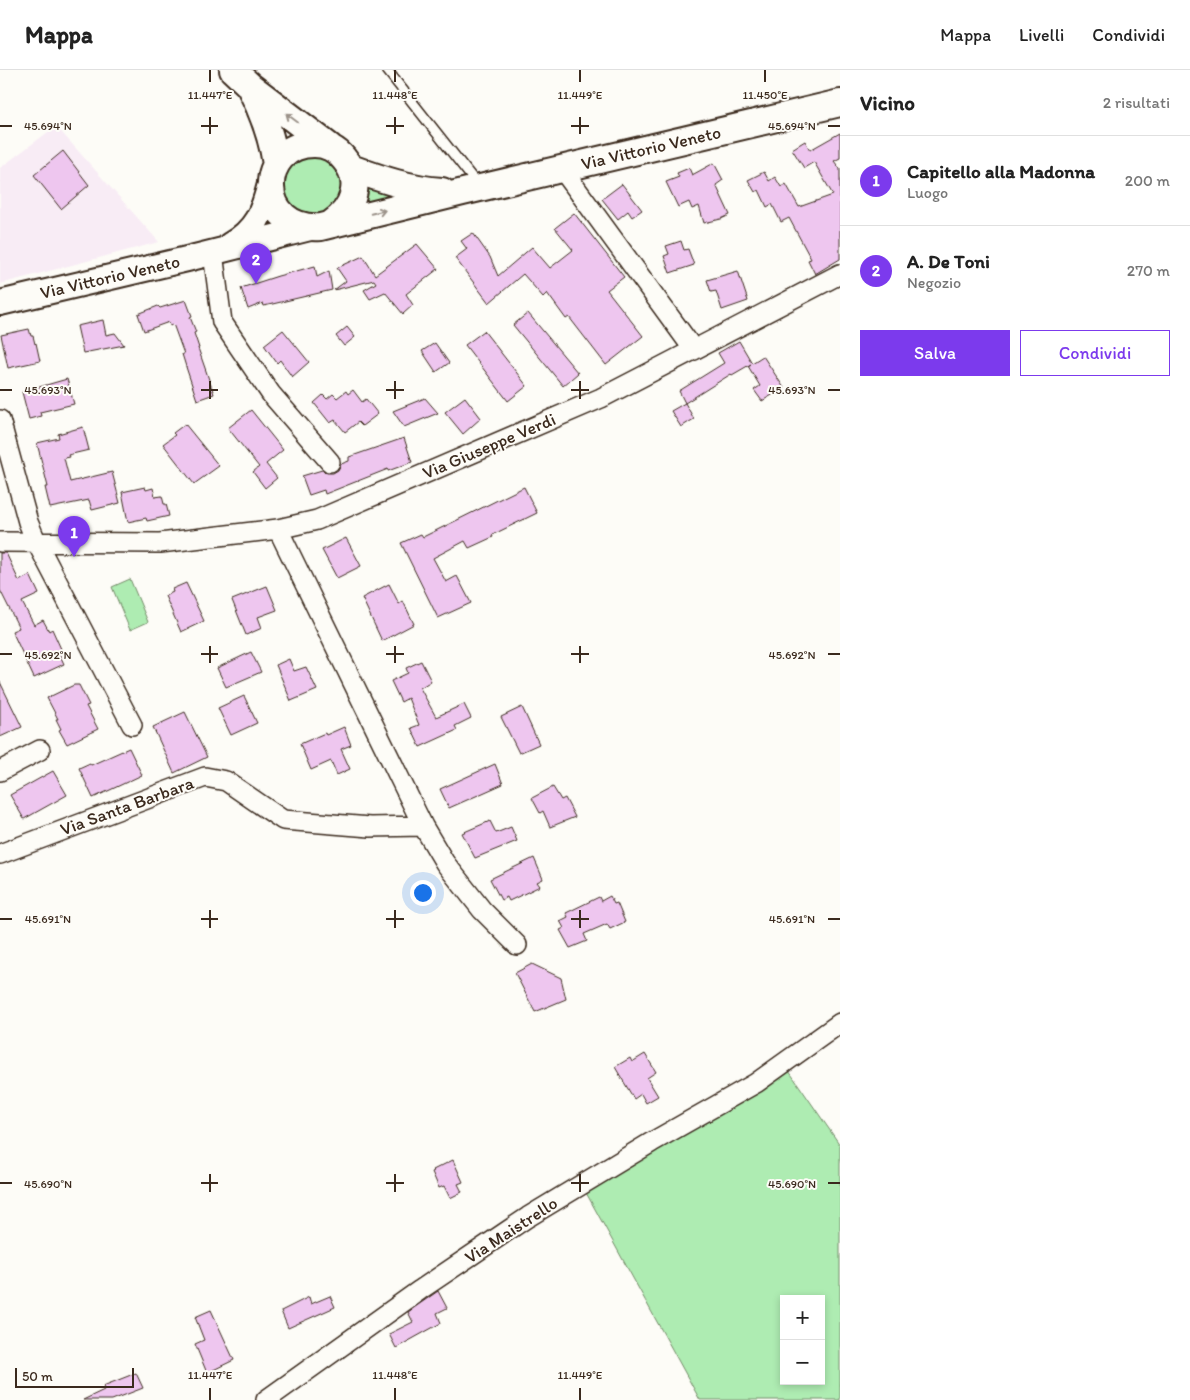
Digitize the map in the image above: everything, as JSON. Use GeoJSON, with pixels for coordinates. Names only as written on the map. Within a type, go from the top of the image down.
{"type":"FeatureCollection","features":[{"type":"Feature","properties":{"kind":"main road","name":"Via Vittorio Veneto"},"geometry":{"type":"LineString","coordinates":[[242,78],[339,153],[351,168],[386,181],[422,190],[471,190]]}},
{"type":"Feature","properties":{"kind":"main road"},"geometry":{"type":"LineString","coordinates":[[242,78],[268,126],[274,145],[272,197],[274,203],[286,219],[297,225],[321,226],[347,210],[355,190],[351,168]]}},
{"type":"Feature","properties":{"kind":"main road","name":"Via Vittorio Veneto"},"geometry":{"type":"LineString","coordinates":[[321,226],[840,103]]}},
{"type":"Feature","properties":{"kind":"main road"},"geometry":{"type":"LineString","coordinates":[[273,174],[284,154],[295,148],[307,144],[319,144],[331,148]]}},
{"type":"Feature","properties":{"kind":"street"},"geometry":{"type":"LineString","coordinates":[[562,169],[694,350]]}},
{"type":"Feature","properties":{"kind":"street","name":"Via Vittorio Veneto"},"geometry":{"type":"LineString","coordinates":[[216,251],[239,239],[255,224],[264,208],[273,174]]}},
{"type":"Feature","properties":{"kind":"street","name":"Via Vittorio Veneto"},"geometry":{"type":"LineString","coordinates":[[0,302],[321,226]]}},
{"type":"Feature","properties":{"kind":"street"},"geometry":{"type":"LineString","coordinates":[[216,251],[222,322],[270,394],[330,462]]}},
{"type":"Feature","properties":{"kind":"street","name":"Via Giuseppe Verdi"},"geometry":{"type":"LineString","coordinates":[[0,542],[160,543],[278,529],[317,520],[601,398],[840,274]]}},
{"type":"Feature","properties":{"kind":"street"},"geometry":{"type":"LineString","coordinates":[[0,420],[28,522],[36,541],[132,725]]}},
{"type":"Feature","properties":{"kind":"street"},"geometry":{"type":"LineString","coordinates":[[278,529],[423,826],[445,863],[476,902],[517,945]]}},
{"type":"Feature","properties":{"kind":"street"},"geometry":{"type":"LineString","coordinates":[[0,770],[40,750]]}},
{"type":"Feature","properties":{"kind":"street","name":"Via Santa Barbara"},"geometry":{"type":"LineString","coordinates":[[0,854],[205,777],[226,780],[283,820],[370,827],[423,826]]}},
{"type":"Feature","properties":{"kind":"street","name":"Via Maistrello"},"geometry":{"type":"LineString","coordinates":[[266,1400],[420,1290],[528,1217],[652,1142],[756,1083],[840,1023]]}},
{"type":"Feature","properties":{"kind":"lane"},"geometry":{"type":"LineString","coordinates":[[387,70],[471,190]]}},
{"type":"Feature","properties":{"kind":"shaded area"},"geometry":{"type":"Polygon","coordinates":[[[56,126],[159,242],[0,284],[0,168],[56,126]]]}},
{"type":"Feature","properties":{"kind":"green space"},"geometry":{"type":"Polygon","coordinates":[[[327,155],[346,181],[332,214],[300,218],[278,184],[290,160],[327,155]]]}},
{"type":"Feature","properties":{"kind":"green space"},"geometry":{"type":"Polygon","coordinates":[[[364,184],[408,198],[361,205],[364,184]]]}},
{"type":"Feature","properties":{"kind":"green space"},"geometry":{"type":"Polygon","coordinates":[[[130,579],[148,622],[130,630],[112,587],[130,579]]]}},
{"type":"Feature","properties":{"kind":"green space"},"geometry":{"type":"Polygon","coordinates":[[[789,1071],[840,1145],[840,1400],[700,1400],[584,1189],[693,1124],[789,1071]]]}},
{"type":"Feature","properties":{"kind":"building"},"geometry":{"type":"Polygon","coordinates":[[[840,133],[840,158],[834,161],[840,169],[840,259],[815,274],[808,260],[811,259],[789,218],[781,222],[772,204],[767,207],[759,190],[755,192],[748,180],[764,172],[769,181],[775,177],[781,187],[786,184],[799,207],[833,195],[814,162],[804,168],[792,149],[805,141],[810,150],[840,133]]]}},
{"type":"Feature","properties":{"kind":"building"},"geometry":{"type":"Polygon","coordinates":[[[63,151],[89,185],[61,209],[34,175],[63,151]]]}},
{"type":"Feature","properties":{"kind":"building"},"geometry":{"type":"Polygon","coordinates":[[[714,163],[723,180],[716,185],[730,215],[704,223],[699,206],[692,209],[689,202],[678,207],[666,182],[679,177],[677,173],[689,168],[692,175],[714,163]]]}},
{"type":"Feature","properties":{"kind":"building"},"geometry":{"type":"Polygon","coordinates":[[[622,184],[642,210],[632,217],[628,211],[618,219],[602,199],[622,184]]]}},
{"type":"Feature","properties":{"kind":"building"},"geometry":{"type":"Polygon","coordinates":[[[574,213],[624,277],[607,290],[643,336],[606,365],[569,317],[566,319],[547,293],[543,297],[523,274],[489,303],[455,258],[467,249],[461,241],[473,233],[490,257],[498,276],[532,247],[550,268],[573,250],[555,228],[574,213]]]}},
{"type":"Feature","properties":{"kind":"building"},"geometry":{"type":"Polygon","coordinates":[[[681,241],[684,250],[688,249],[694,265],[670,273],[664,256],[669,254],[666,246],[681,241]]]}},
{"type":"Feature","properties":{"kind":"building"},"geometry":{"type":"Polygon","coordinates":[[[417,244],[438,269],[406,294],[413,305],[403,314],[385,292],[370,299],[364,290],[376,283],[374,280],[334,290],[346,281],[337,268],[363,256],[375,275],[417,244]]]}},
{"type":"Feature","properties":{"kind":"building"},"geometry":{"type":"Polygon","coordinates":[[[315,266],[317,277],[329,271],[332,290],[264,306],[263,303],[248,309],[241,288],[315,266]]]}},
{"type":"Feature","properties":{"kind":"building"},"geometry":{"type":"Polygon","coordinates":[[[738,271],[748,301],[722,310],[716,291],[711,292],[707,280],[738,271]]]}},
{"type":"Feature","properties":{"kind":"building"},"geometry":{"type":"Polygon","coordinates":[[[186,300],[196,332],[194,333],[198,348],[214,394],[197,400],[173,324],[170,326],[169,322],[144,331],[138,314],[158,306],[160,308],[186,300]]]}},
{"type":"Feature","properties":{"kind":"building"},"geometry":{"type":"Polygon","coordinates":[[[528,313],[578,373],[563,386],[513,325],[528,313]]]}},
{"type":"Feature","properties":{"kind":"building"},"geometry":{"type":"Polygon","coordinates":[[[103,320],[106,335],[115,333],[124,345],[83,353],[77,326],[103,320]]]}},
{"type":"Feature","properties":{"kind":"building"},"geometry":{"type":"Polygon","coordinates":[[[347,327],[355,337],[344,346],[336,336],[347,327]]]}},
{"type":"Feature","properties":{"kind":"building"},"geometry":{"type":"Polygon","coordinates":[[[29,329],[36,343],[40,361],[8,368],[1,335],[29,329]]]}},
{"type":"Feature","properties":{"kind":"building"},"geometry":{"type":"Polygon","coordinates":[[[283,330],[309,362],[292,377],[280,360],[277,363],[264,345],[283,330]]]}},
{"type":"Feature","properties":{"kind":"building"},"geometry":{"type":"Polygon","coordinates":[[[484,331],[527,386],[508,401],[465,345],[484,331]]]}},
{"type":"Feature","properties":{"kind":"building"},"geometry":{"type":"Polygon","coordinates":[[[739,341],[752,363],[763,356],[784,388],[762,401],[754,390],[760,386],[748,366],[751,364],[731,374],[685,403],[679,391],[724,363],[718,353],[739,341]]]}},
{"type":"Feature","properties":{"kind":"building"},"geometry":{"type":"Polygon","coordinates":[[[435,343],[449,363],[436,372],[422,351],[435,343]]]}},
{"type":"Feature","properties":{"kind":"building"},"geometry":{"type":"Polygon","coordinates":[[[67,379],[74,404],[40,412],[41,416],[29,419],[22,392],[67,379]]]}},
{"type":"Feature","properties":{"kind":"building"},"geometry":{"type":"Polygon","coordinates":[[[353,390],[362,402],[366,399],[378,414],[362,426],[358,422],[345,432],[335,420],[330,423],[314,403],[323,395],[327,399],[333,394],[337,398],[346,391],[348,394],[353,390]]]}},
{"type":"Feature","properties":{"kind":"building"},"geometry":{"type":"Polygon","coordinates":[[[465,397],[481,418],[463,434],[445,412],[465,397]]]}},
{"type":"Feature","properties":{"kind":"building"},"geometry":{"type":"Polygon","coordinates":[[[425,398],[438,413],[404,427],[393,411],[425,398]]]}},
{"type":"Feature","properties":{"kind":"building"},"geometry":{"type":"Polygon","coordinates":[[[685,403],[694,419],[681,427],[671,411],[685,403]]]}},
{"type":"Feature","properties":{"kind":"building"},"geometry":{"type":"Polygon","coordinates":[[[251,410],[283,450],[266,464],[277,478],[265,488],[253,472],[259,467],[228,428],[251,410]]]}},
{"type":"Feature","properties":{"kind":"building"},"geometry":{"type":"Polygon","coordinates":[[[185,424],[219,466],[194,484],[163,444],[185,424]]]}},
{"type":"Feature","properties":{"kind":"building"},"geometry":{"type":"Polygon","coordinates":[[[83,427],[89,450],[68,455],[69,457],[64,458],[70,482],[112,472],[120,503],[92,510],[89,500],[50,508],[45,487],[48,487],[37,443],[59,438],[58,434],[83,427]]]}},
{"type":"Feature","properties":{"kind":"building"},"geometry":{"type":"Polygon","coordinates":[[[404,438],[412,462],[388,471],[388,469],[325,494],[324,490],[309,495],[302,476],[322,470],[327,473],[333,473],[338,470],[341,464],[349,461],[349,457],[404,438]]]}},
{"type":"Feature","properties":{"kind":"building"},"geometry":{"type":"Polygon","coordinates":[[[145,487],[146,490],[153,488],[155,497],[162,496],[169,516],[147,521],[146,518],[128,522],[122,492],[145,487]]]}},
{"type":"Feature","properties":{"kind":"building"},"geometry":{"type":"Polygon","coordinates":[[[524,487],[537,513],[469,548],[465,541],[433,558],[446,582],[457,576],[471,603],[438,618],[401,543],[421,534],[423,537],[524,487]]]}},
{"type":"Feature","properties":{"kind":"building"},"geometry":{"type":"Polygon","coordinates":[[[346,538],[361,566],[337,578],[322,550],[346,538]]]}},
{"type":"Feature","properties":{"kind":"building"},"geometry":{"type":"Polygon","coordinates":[[[0,553],[6,553],[19,581],[30,575],[39,594],[22,602],[34,625],[43,620],[49,631],[52,629],[61,649],[58,651],[64,664],[34,678],[12,631],[19,628],[0,590],[0,553]]]}},
{"type":"Feature","properties":{"kind":"building"},"geometry":{"type":"Polygon","coordinates":[[[186,583],[204,621],[181,632],[165,596],[173,592],[172,589],[186,583]]]}},
{"type":"Feature","properties":{"kind":"building"},"geometry":{"type":"Polygon","coordinates":[[[389,584],[399,604],[403,601],[414,624],[382,641],[362,598],[389,584]]]}},
{"type":"Feature","properties":{"kind":"building"},"geometry":{"type":"Polygon","coordinates":[[[267,586],[277,610],[258,617],[262,628],[246,635],[232,600],[267,586]]]}},
{"type":"Feature","properties":{"kind":"building"},"geometry":{"type":"Polygon","coordinates":[[[251,652],[261,672],[226,687],[217,668],[251,652]]]}},
{"type":"Feature","properties":{"kind":"building"},"geometry":{"type":"Polygon","coordinates":[[[289,659],[294,671],[306,667],[317,690],[291,701],[276,665],[289,659]]]}},
{"type":"Feature","properties":{"kind":"building"},"geometry":{"type":"Polygon","coordinates":[[[421,661],[431,681],[420,688],[436,717],[464,704],[471,718],[455,726],[457,730],[420,747],[411,728],[419,725],[408,698],[401,702],[391,681],[408,673],[406,668],[421,661]]]}},
{"type":"Feature","properties":{"kind":"building"},"geometry":{"type":"Polygon","coordinates":[[[0,682],[22,727],[0,737],[0,682]]]}},
{"type":"Feature","properties":{"kind":"building"},"geometry":{"type":"Polygon","coordinates":[[[74,685],[79,685],[89,705],[86,706],[98,729],[67,744],[59,730],[61,729],[56,719],[58,719],[47,698],[74,685]]]}},
{"type":"Feature","properties":{"kind":"building"},"geometry":{"type":"Polygon","coordinates":[[[244,696],[257,723],[231,735],[218,708],[244,696]]]}},
{"type":"Feature","properties":{"kind":"building"},"geometry":{"type":"Polygon","coordinates":[[[522,707],[539,744],[519,753],[501,717],[522,707]]]}},
{"type":"Feature","properties":{"kind":"building"},"geometry":{"type":"Polygon","coordinates":[[[185,712],[207,757],[174,773],[153,727],[185,712]]]}},
{"type":"Feature","properties":{"kind":"building"},"geometry":{"type":"Polygon","coordinates":[[[344,727],[351,745],[341,749],[350,769],[337,775],[331,761],[311,770],[300,744],[344,727]]]}},
{"type":"Feature","properties":{"kind":"building"},"geometry":{"type":"Polygon","coordinates":[[[129,748],[142,775],[93,798],[79,768],[90,763],[91,765],[129,748]]]}},
{"type":"Feature","properties":{"kind":"building"},"geometry":{"type":"Polygon","coordinates":[[[495,764],[503,784],[449,808],[440,789],[495,764]]]}},
{"type":"Feature","properties":{"kind":"building"},"geometry":{"type":"Polygon","coordinates":[[[53,771],[67,795],[24,819],[10,795],[53,771]]]}},
{"type":"Feature","properties":{"kind":"building"},"geometry":{"type":"Polygon","coordinates":[[[553,787],[561,800],[565,798],[575,817],[550,827],[543,811],[540,813],[532,798],[553,787]]]}},
{"type":"Feature","properties":{"kind":"building"},"geometry":{"type":"Polygon","coordinates":[[[490,821],[496,833],[511,827],[517,841],[475,858],[462,833],[490,821]]]}},
{"type":"Feature","properties":{"kind":"building"},"geometry":{"type":"Polygon","coordinates":[[[534,858],[543,879],[537,882],[540,886],[509,901],[507,897],[501,900],[490,879],[534,858]]]}},
{"type":"Feature","properties":{"kind":"building"},"geometry":{"type":"Polygon","coordinates":[[[610,896],[614,904],[617,903],[625,922],[610,929],[607,924],[584,934],[587,941],[570,948],[560,930],[564,928],[560,921],[568,917],[566,913],[599,897],[601,901],[610,896]]]}},
{"type":"Feature","properties":{"kind":"building"},"geometry":{"type":"Polygon","coordinates":[[[532,964],[561,978],[566,999],[535,1012],[515,973],[532,964]]]}},
{"type":"Feature","properties":{"kind":"building"},"geometry":{"type":"Polygon","coordinates":[[[645,1054],[656,1072],[647,1078],[658,1096],[646,1103],[641,1094],[634,1099],[615,1067],[630,1058],[632,1062],[645,1054]]]}},
{"type":"Feature","properties":{"kind":"building"},"geometry":{"type":"Polygon","coordinates":[[[453,1160],[463,1182],[458,1184],[462,1192],[450,1198],[444,1186],[439,1188],[432,1172],[453,1160]]]}},
{"type":"Feature","properties":{"kind":"building"},"geometry":{"type":"Polygon","coordinates":[[[438,1291],[447,1308],[437,1313],[441,1323],[396,1348],[389,1334],[413,1322],[408,1312],[438,1291]]]}},
{"type":"Feature","properties":{"kind":"building"},"geometry":{"type":"Polygon","coordinates":[[[330,1296],[335,1307],[288,1328],[281,1311],[309,1297],[311,1304],[330,1296]]]}},
{"type":"Feature","properties":{"kind":"building"},"geometry":{"type":"Polygon","coordinates":[[[211,1310],[234,1360],[207,1373],[195,1344],[204,1340],[195,1317],[211,1310]]]}},
{"type":"Feature","properties":{"kind":"building"},"geometry":{"type":"Polygon","coordinates":[[[136,1373],[143,1388],[112,1400],[83,1400],[104,1390],[103,1386],[136,1373]]]}},
{"type":"Feature","properties":{"kind":"place","name":"A. De Toni"},"geometry":{"type":"Point","coordinates":[256,284]}},
{"type":"Feature","properties":{"kind":"place","name":"Capitello alla Madonna"},"geometry":{"type":"Point","coordinates":[74,557]}}]}
